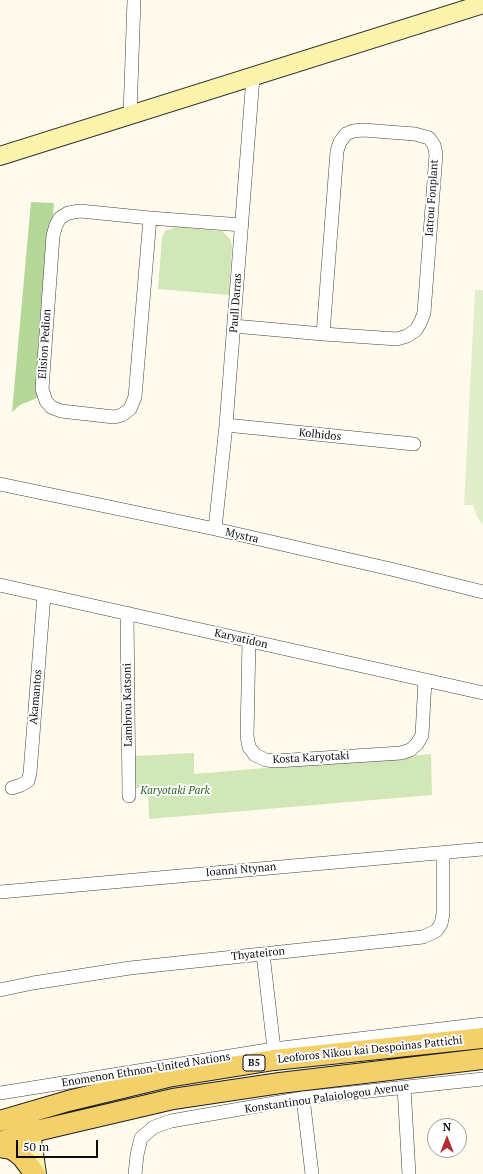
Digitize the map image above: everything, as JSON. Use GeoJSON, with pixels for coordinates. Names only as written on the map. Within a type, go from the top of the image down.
{"type":"FeatureCollection","features":[{"type":"Feature","properties":{"kind":"main road","name":"Leoforos Nikou kai Despoinas Pattichi"},"geometry":{"type":"LineString","coordinates":[[0,1121],[68,1101],[168,1077],[274,1060],[483,1038]]}},
{"type":"Feature","properties":{"kind":"main road","name":"Leoforos Nikou kai Despoinas Pattichi"},"geometry":{"type":"LineString","coordinates":[[0,1142],[32,1132],[173,1099],[287,1082],[483,1059]]}},
{"type":"Feature","properties":{"kind":"main road"},"geometry":{"type":"LineString","coordinates":[[0,1146],[16,1152],[36,1174]]}},
{"type":"Feature","properties":{"kind":"street"},"geometry":{"type":"LineString","coordinates":[[130,115],[134,0]]}},
{"type":"Feature","properties":{"kind":"street"},"geometry":{"type":"LineString","coordinates":[[0,156],[483,4]]}},
{"type":"Feature","properties":{"kind":"street","name":"Paull Darras"},"geometry":{"type":"LineString","coordinates":[[215,529],[226,425],[253,77]]}},
{"type":"Feature","properties":{"kind":"street","name":"Iatrou Fonplant"},"geometry":{"type":"LineString","coordinates":[[234,326],[323,334],[397,338],[407,336],[416,330],[424,313],[436,154],[434,145],[429,138],[415,134],[363,130],[353,131],[346,134],[340,142],[337,151],[323,334]]}},
{"type":"Feature","properties":{"kind":"street","name":"Elision Pedion"},"geometry":{"type":"LineString","coordinates":[[150,218],[135,397],[130,409],[122,415],[114,417],[61,411],[51,407],[46,401],[42,389],[54,236],[56,225],[60,218],[68,213],[80,211],[242,225]]}},
{"type":"Feature","properties":{"kind":"street","name":"Kolhidos"},"geometry":{"type":"LineString","coordinates":[[226,425],[414,444]]}},
{"type":"Feature","properties":{"kind":"street","name":"Mystra"},"geometry":{"type":"LineString","coordinates":[[0,484],[215,529],[395,570],[483,592]]}},
{"type":"Feature","properties":{"kind":"street","name":"Karyatidon"},"geometry":{"type":"LineString","coordinates":[[0,585],[483,693]]}},
{"type":"Feature","properties":{"kind":"street","name":"Akamantos"},"geometry":{"type":"LineString","coordinates":[[12,788],[28,781],[30,773],[44,595]]}},
{"type":"Feature","properties":{"kind":"street","name":"Lambrou Katsoni"},"geometry":{"type":"LineString","coordinates":[[127,613],[129,796]]}},
{"type":"Feature","properties":{"kind":"street","name":"Kosta Karyotaki"},"geometry":{"type":"LineString","coordinates":[[249,641],[247,736],[249,748],[255,755],[266,760],[276,761],[323,758],[410,750],[417,744],[422,735],[425,680]]}},
{"type":"Feature","properties":{"kind":"street","name":"Ioanni Ntynan"},"geometry":{"type":"LineString","coordinates":[[0,892],[483,849]]}},
{"type":"Feature","properties":{"kind":"street","name":"Thyateiron"},"geometry":{"type":"LineString","coordinates":[[0,990],[33,983],[130,968],[423,936],[436,931],[441,924],[442,852]]}},
{"type":"Feature","properties":{"kind":"street"},"geometry":{"type":"LineString","coordinates":[[263,954],[274,1049]]}},
{"type":"Feature","properties":{"kind":"street","name":"Enomenon Ethnon-United Nations"},"geometry":{"type":"LineString","coordinates":[[0,1093],[274,1049],[483,1024]]}},
{"type":"Feature","properties":{"kind":"street","name":"Konstantinou Palaiologou Avenue"},"geometry":{"type":"LineString","coordinates":[[135,1174],[137,1155],[142,1138],[154,1127],[171,1120],[303,1098],[483,1079]]}},
{"type":"Feature","properties":{"kind":"street"},"geometry":{"type":"LineString","coordinates":[[404,1087],[408,1174]]}},
{"type":"Feature","properties":{"kind":"street"},"geometry":{"type":"LineString","coordinates":[[303,1098],[312,1174]]}},
{"type":"Feature","properties":{"kind":"street"},"geometry":{"type":"LineString","coordinates":[[28,1112],[32,1132],[36,1174]]}},
{"type":"Feature","properties":{"kind":"green space"},"geometry":{"type":"Polygon","coordinates":[[[31,202],[54,203],[37,398],[20,405],[12,412],[31,202]]]}},
{"type":"Feature","properties":{"kind":"green space"},"geometry":{"type":"Polygon","coordinates":[[[176,227],[222,231],[228,237],[231,241],[232,247],[229,295],[158,289],[162,238],[165,231],[176,227]]]}},
{"type":"Feature","properties":{"kind":"green space"},"geometry":{"type":"Polygon","coordinates":[[[475,290],[483,290],[483,525],[477,517],[473,505],[464,505],[475,290]]]}},
{"type":"Feature","properties":{"kind":"green space","name":"Karyotaki Park"},"geometry":{"type":"Polygon","coordinates":[[[194,753],[194,774],[431,754],[432,795],[149,819],[148,788],[134,788],[134,756],[194,753]]]}}]}
